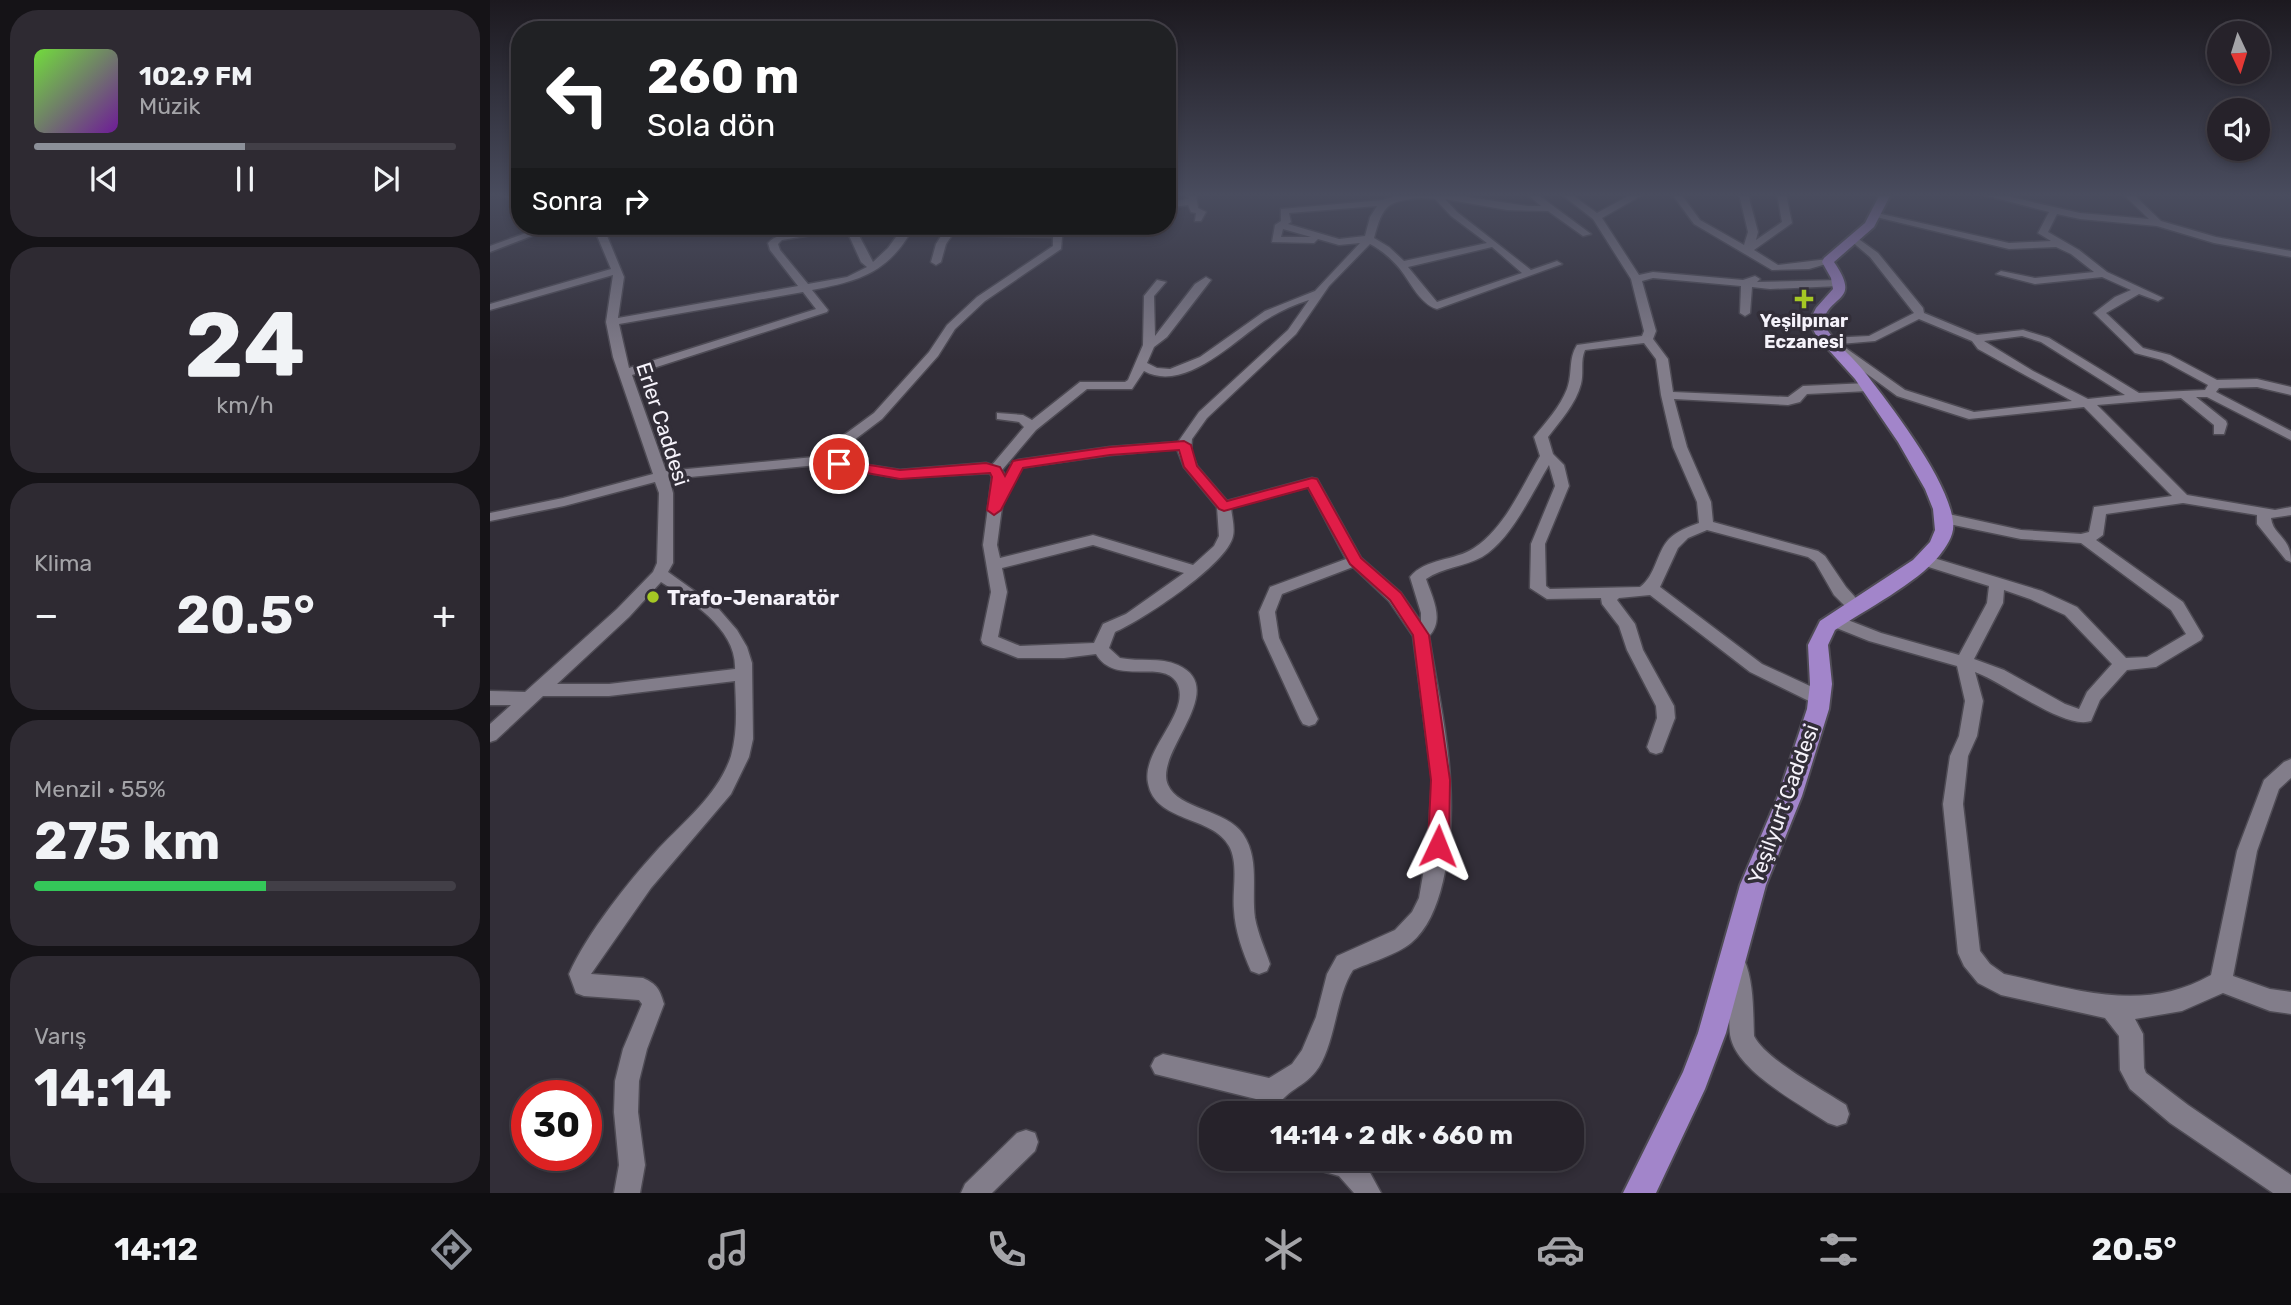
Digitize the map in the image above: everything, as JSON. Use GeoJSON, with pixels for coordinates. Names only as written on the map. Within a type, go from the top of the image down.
{"type":"FeatureCollection","features":[{"type":"Feature","properties":{"kind":"main road"},"geometry":{"type":"LineString","coordinates":[[1837,250],[1828,261],[1839,283],[1837,294],[1816,317],[1818,327],[1868,387],[1931,484],[1943,508],[1944,518]]}},
{"type":"Feature","properties":{"kind":"main road","name":"Yeşilyurt Caddesi"},"geometry":{"type":"LineString","coordinates":[[1639,1193],[1695,1079],[1721,1006],[1753,885],[1790,796],[1818,709],[1818,645],[1827,626],[1924,560],[1938,545],[1944,518]]}},
{"type":"Feature","properties":{"kind":"street","name":"Erler Caddesi"},"geometry":{"type":"LineString","coordinates":[[607,250],[619,281],[612,322],[624,374],[643,421],[667,504],[666,547],[660,574]]}},
{"type":"Feature","properties":{"kind":"street"},"geometry":{"type":"LineString","coordinates":[[624,374],[823,310],[775,250]]}},
{"type":"Feature","properties":{"kind":"street"},"geometry":{"type":"LineString","coordinates":[[861,250],[866,262],[873,266]]}},
{"type":"Feature","properties":{"kind":"street"},"geometry":{"type":"LineString","coordinates":[[612,322],[850,279],[873,266],[890,250]]}},
{"type":"Feature","properties":{"kind":"street"},"geometry":{"type":"LineString","coordinates":[[936,262],[939,250]]}},
{"type":"Feature","properties":{"kind":"street"},"geometry":{"type":"LineString","coordinates":[[818,461],[878,416],[934,354],[951,327],[981,299],[1055,250]]}},
{"type":"Feature","properties":{"kind":"street"},"geometry":{"type":"LineString","coordinates":[[1259,964],[1245,919],[1242,861],[1237,841],[1225,827],[1166,798],[1157,785],[1161,751],[1182,717],[1186,701],[1187,687],[1182,676],[1172,669],[1113,664],[1104,658],[1101,648],[1109,628],[1132,618],[1196,571],[1220,549],[1226,536],[1224,506],[1191,467],[1184,445],[1194,425],[1292,332],[1318,293],[1359,250]]}},
{"type":"Feature","properties":{"kind":"street"},"geometry":{"type":"LineString","coordinates":[[1387,250],[1402,265],[1431,304],[1437,306],[1557,264]]}},
{"type":"Feature","properties":{"kind":"street"},"geometry":{"type":"LineString","coordinates":[[1402,265],[1469,250]]}},
{"type":"Feature","properties":{"kind":"street"},"geometry":{"type":"LineString","coordinates":[[1501,250],[1529,273]]}},
{"type":"Feature","properties":{"kind":"street"},"geometry":{"type":"LineString","coordinates":[[1618,250],[1636,279],[1650,331],[1647,339]]}},
{"type":"Feature","properties":{"kind":"street"},"geometry":{"type":"LineString","coordinates":[[1745,250],[1776,268]]}},
{"type":"Feature","properties":{"kind":"street"},"geometry":{"type":"LineString","coordinates":[[1751,253],[1755,250]]}},
{"type":"Feature","properties":{"kind":"street"},"geometry":{"type":"LineString","coordinates":[[1867,250],[1919,310],[1919,315]]}},
{"type":"Feature","properties":{"kind":"street"},"geometry":{"type":"LineString","coordinates":[[2071,250],[2103,274],[2158,298]]}},
{"type":"Feature","properties":{"kind":"street"},"geometry":{"type":"LineString","coordinates":[[2267,250],[2291,254]]}},
{"type":"Feature","properties":{"kind":"street"},"geometry":{"type":"LineString","coordinates":[[1747,282],[1776,268],[1809,266],[1828,261]]}},
{"type":"Feature","properties":{"kind":"street"},"geometry":{"type":"LineString","coordinates":[[490,307],[616,271]]}},
{"type":"Feature","properties":{"kind":"street"},"geometry":{"type":"LineString","coordinates":[[2001,274],[2035,281],[2103,274]]}},
{"type":"Feature","properties":{"kind":"street"},"geometry":{"type":"LineString","coordinates":[[1636,279],[1653,275],[1770,286],[1839,283]]}},
{"type":"Feature","properties":{"kind":"street"},"geometry":{"type":"LineString","coordinates":[[1149,345],[1163,335],[1199,286],[1206,281]]}},
{"type":"Feature","properties":{"kind":"street"},"geometry":{"type":"LineString","coordinates":[[995,470],[1031,427],[1084,385],[1128,386],[1134,380],[1149,345],[1149,296],[1161,282]]}},
{"type":"Feature","properties":{"kind":"street"},"geometry":{"type":"LineString","coordinates":[[1745,313],[1747,282]]}},
{"type":"Feature","properties":{"kind":"street"},"geometry":{"type":"LineString","coordinates":[[2139,290],[2119,299],[2099,313],[2139,351],[2166,356],[2212,388],[2291,436]]}},
{"type":"Feature","properties":{"kind":"street"},"geometry":{"type":"LineString","coordinates":[[1134,380],[1184,370],[1224,347],[1263,317],[1318,293]]}},
{"type":"Feature","properties":{"kind":"street"},"geometry":{"type":"LineString","coordinates":[[1919,315],[1976,340],[1982,347],[2029,374],[2088,404],[2183,499]]}},
{"type":"Feature","properties":{"kind":"street"},"geometry":{"type":"LineString","coordinates":[[1828,341],[1871,339],[1919,315]]}},
{"type":"Feature","properties":{"kind":"street"},"geometry":{"type":"LineString","coordinates":[[1976,340],[2023,334],[2045,340],[2137,397]]}},
{"type":"Feature","properties":{"kind":"street"},"geometry":{"type":"LineString","coordinates":[[1647,339],[1662,359],[1667,395],[1680,447],[1704,502],[1706,525]]}},
{"type":"Feature","properties":{"kind":"street"},"geometry":{"type":"LineString","coordinates":[[1647,339],[1581,347],[1574,357],[1577,377],[1571,395],[1541,437],[1546,456],[1557,465],[1562,486],[1538,544],[1538,588],[1547,594],[1643,592],[1651,588],[1671,545],[1682,535],[1706,525],[1813,554],[1820,559],[1840,591],[1856,607]]}},
{"type":"Feature","properties":{"kind":"street"},"geometry":{"type":"LineString","coordinates":[[1828,341],[1901,393],[1973,416],[2137,397],[2185,395],[2212,388],[2257,383],[2291,391]]}},
{"type":"Feature","properties":{"kind":"street"},"geometry":{"type":"LineString","coordinates":[[1140,364],[1147,370],[1160,373]]}},
{"type":"Feature","properties":{"kind":"street"},"geometry":{"type":"LineString","coordinates":[[1667,395],[1788,401],[1796,399],[1803,390],[1868,387]]}},
{"type":"Feature","properties":{"kind":"street"},"geometry":{"type":"LineString","coordinates":[[994,510],[1018,464],[1020,448],[1065,410],[1077,391]]}},
{"type":"Feature","properties":{"kind":"street"},"geometry":{"type":"LineString","coordinates":[[2185,395],[2221,424],[2219,431]]}},
{"type":"Feature","properties":{"kind":"street"},"geometry":{"type":"LineString","coordinates":[[1001,416],[1023,419],[1031,427]]}},
{"type":"Feature","properties":{"kind":"street"},"geometry":{"type":"LineString","coordinates":[[1018,464],[1110,451],[1184,445]]}},
{"type":"Feature","properties":{"kind":"street"},"geometry":{"type":"LineString","coordinates":[[1421,635],[1429,627],[1429,612],[1418,577],[1426,570],[1464,560],[1484,549],[1499,531],[1546,456]]}},
{"type":"Feature","properties":{"kind":"street"},"geometry":{"type":"LineString","coordinates":[[490,517],[564,502],[661,476],[818,461],[900,474],[986,467],[995,470],[999,477],[990,545],[999,592],[989,640],[1018,652],[1064,652],[1101,648]]}},
{"type":"Feature","properties":{"kind":"street"},"geometry":{"type":"LineString","coordinates":[[1224,506],[1312,482],[1355,561],[1395,597],[1421,635],[1441,780],[1438,846],[1429,899],[1419,919],[1402,937],[1345,963],[1338,974],[1327,1017],[1311,1058],[1300,1072],[1268,1101]]}},
{"type":"Feature","properties":{"kind":"street"},"geometry":{"type":"LineString","coordinates":[[1944,518],[2030,535],[2085,539],[2096,535],[2099,510],[2183,499],[2275,514],[2291,511]]}},
{"type":"Feature","properties":{"kind":"street"},"geometry":{"type":"LineString","coordinates":[[2264,512],[2264,524],[2291,557]]}},
{"type":"Feature","properties":{"kind":"street"},"geometry":{"type":"LineString","coordinates":[[1835,621],[1880,640],[1964,662],[1999,675],[2078,716],[2085,716],[2093,697],[2122,664],[2150,663],[2195,636],[2177,606],[2085,539]]}},
{"type":"Feature","properties":{"kind":"street"},"geometry":{"type":"LineString","coordinates":[[992,565],[1093,540],[1196,571]]}},
{"type":"Feature","properties":{"kind":"street"},"geometry":{"type":"LineString","coordinates":[[1924,560],[2036,595],[2071,611],[2122,664]]}},
{"type":"Feature","properties":{"kind":"street"},"geometry":{"type":"LineString","coordinates":[[1309,719],[1271,638],[1267,612],[1276,591],[1355,561]]}},
{"type":"Feature","properties":{"kind":"street"},"geometry":{"type":"LineString","coordinates":[[490,735],[623,613],[660,574],[705,602],[718,616],[741,652],[744,738],[738,763],[707,813],[663,858],[587,960],[580,974],[584,985],[643,989],[650,994],[653,1004],[635,1049],[627,1081],[626,1112],[632,1165],[627,1193]]}},
{"type":"Feature","properties":{"kind":"street"},"geometry":{"type":"LineString","coordinates":[[1997,582],[1995,603],[1964,662],[1973,701],[1968,736],[1959,756],[1952,804],[1969,954],[1976,968],[1986,977],[2001,984],[2111,1008],[2166,1006],[2198,996],[2221,982],[2241,896],[2247,851],[2271,785],[2291,766]]}},
{"type":"Feature","properties":{"kind":"street"},"geometry":{"type":"LineString","coordinates":[[1651,588],[1756,668],[1819,698]]}},
{"type":"Feature","properties":{"kind":"street"},"geometry":{"type":"LineString","coordinates":[[1613,594],[1608,600],[1610,606],[1627,624],[1635,650],[1665,706],[1666,718],[1656,747]]}},
{"type":"Feature","properties":{"kind":"street"},"geometry":{"type":"LineString","coordinates":[[490,698],[609,690],[743,674]]}},
{"type":"Feature","properties":{"kind":"street"},"geometry":{"type":"LineString","coordinates":[[1734,957],[1741,999],[1742,1038],[1748,1050],[1770,1070],[1837,1114]]}},
{"type":"Feature","properties":{"kind":"street"},"geometry":{"type":"LineString","coordinates":[[2221,982],[2270,1000],[2291,1003]]}},
{"type":"Feature","properties":{"kind":"street"},"geometry":{"type":"LineString","coordinates":[[2111,1008],[2131,1034],[2132,1070],[2138,1081],[2179,1114],[2291,1191]]}},
{"type":"Feature","properties":{"kind":"street"},"geometry":{"type":"LineString","coordinates":[[1163,1066],[1264,1101]]}},
{"type":"Feature","properties":{"kind":"street"},"geometry":{"type":"LineString","coordinates":[[974,1193],[1026,1142]]}},
{"type":"Feature","properties":{"kind":"street"},"geometry":{"type":"LineString","coordinates":[[1352,1171],[1368,1193]]}},
{"type":"Feature","properties":{"kind":"place","name":"Yeşilpınar Eczanesi"},"geometry":{"type":"Point","coordinates":[1804,299]}},
{"type":"Feature","properties":{"kind":"place","name":"Trafo-Jenaratör"},"geometry":{"type":"Point","coordinates":[653,597]}},
{"type":"Feature","properties":{"kind":"route"},"geometry":{"type":"LineString","coordinates":[[839,464],[900,474],[986,467],[995,470],[999,477],[994,510],[1018,464],[1110,451],[1184,445],[1186,459],[1191,467],[1224,506],[1312,482],[1355,561],[1395,597],[1421,635],[1441,780],[1438,846]]}}]}
